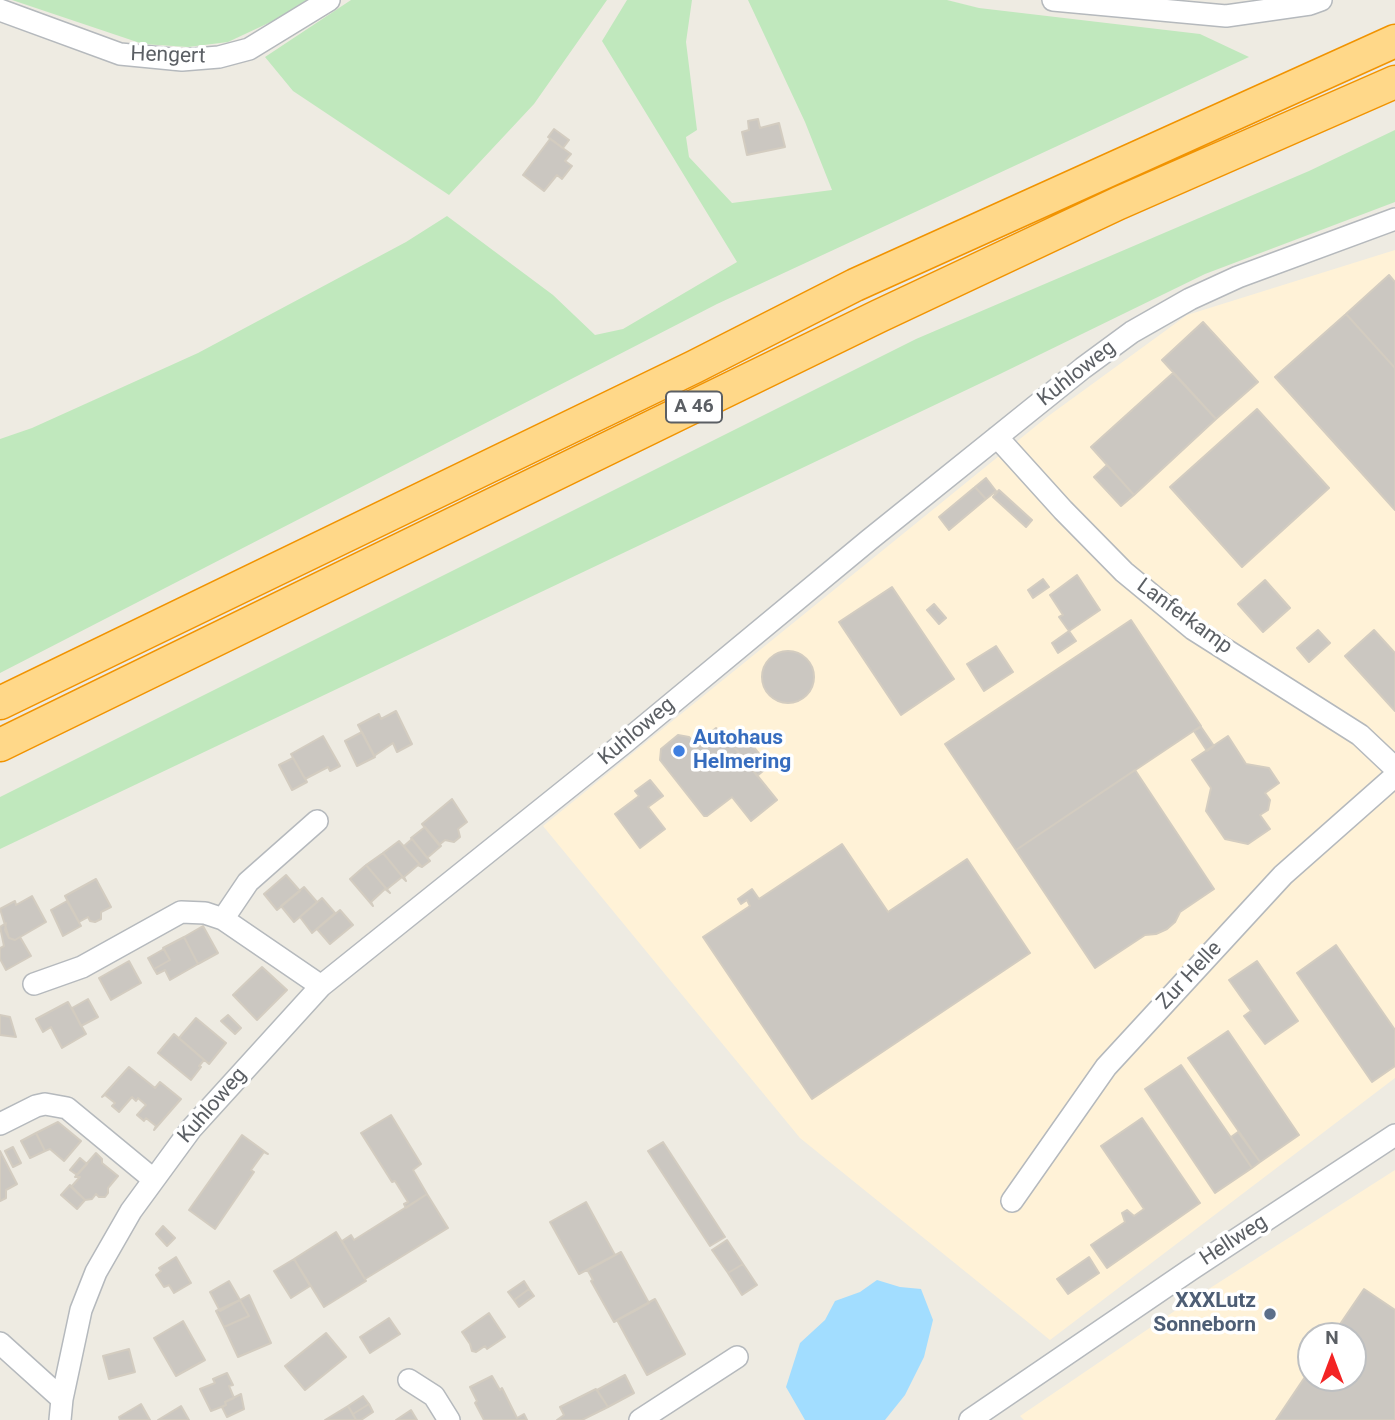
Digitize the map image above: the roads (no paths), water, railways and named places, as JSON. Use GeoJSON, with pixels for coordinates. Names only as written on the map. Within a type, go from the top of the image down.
{"type":"FeatureCollection","features":[{"type":"Feature","properties":{"kind":"highway","name":"A 46"},"geometry":{"type":"LineString","coordinates":[[0,704],[682,373],[855,285],[1395,41]]}},
{"type":"Feature","properties":{"kind":"highway","name":"A 46"},"geometry":{"type":"LineString","coordinates":[[0,745],[879,316],[1119,203],[1395,82]]}},
{"type":"Feature","properties":{"kind":"street","name":"Hengert"},"geometry":{"type":"LineString","coordinates":[[0,10],[120,54],[182,60],[219,57],[248,49],[328,0]]}},
{"type":"Feature","properties":{"kind":"street"},"geometry":{"type":"LineString","coordinates":[[1053,0],[1226,16],[1310,4],[1321,0]]}},
{"type":"Feature","properties":{"kind":"street","name":"Kuhloweg"},"geometry":{"type":"LineString","coordinates":[[61,1410],[81,1310],[96,1272],[131,1211],[191,1129],[321,986],[614,751],[997,436],[1132,332],[1190,299],[1238,277],[1395,219]]}},
{"type":"Feature","properties":{"kind":"street","name":"Lanferkamp"},"geometry":{"type":"LineString","coordinates":[[997,436],[1063,510],[1124,572],[1193,629],[1360,734],[1395,768]]}},
{"type":"Feature","properties":{"kind":"street","name":"Zur Helle"},"geometry":{"type":"LineString","coordinates":[[1012,1201],[1106,1067],[1283,875],[1395,776]]}},
{"type":"Feature","properties":{"kind":"street"},"geometry":{"type":"LineString","coordinates":[[223,919],[248,882],[317,821]]}},
{"type":"Feature","properties":{"kind":"street"},"geometry":{"type":"LineString","coordinates":[[34,984],[82,967],[181,912],[205,913],[223,919],[321,986]]}},
{"type":"Feature","properties":{"kind":"street"},"geometry":{"type":"LineString","coordinates":[[0,1124],[36,1106],[45,1104],[67,1108],[153,1179]]}},
{"type":"Feature","properties":{"kind":"street","name":"Hellweg"},"geometry":{"type":"LineString","coordinates":[[970,1420],[1395,1135]]}},
{"type":"Feature","properties":{"kind":"street"},"geometry":{"type":"LineString","coordinates":[[0,1343],[61,1410]]}},
{"type":"Feature","properties":{"kind":"street"},"geometry":{"type":"LineString","coordinates":[[640,1420],[737,1357]]}},
{"type":"Feature","properties":{"kind":"street"},"geometry":{"type":"LineString","coordinates":[[409,1380],[434,1396],[450,1420]]}},
{"type":"Feature","properties":{"kind":"water"},"geometry":{"type":"Polygon","coordinates":[[[877,1280],[900,1287],[921,1289],[933,1320],[924,1357],[905,1395],[885,1420],[805,1420],[786,1387],[800,1343],[825,1320],[835,1301],[860,1292],[877,1280]]]}},
{"type":"Feature","properties":{"kind":"place","name":"Autohaus Helmering"},"geometry":{"type":"Point","coordinates":[679,751]}},
{"type":"Feature","properties":{"kind":"place","name":"XXXLutz Sonneborn"},"geometry":{"type":"Point","coordinates":[1270,1314]}}]}
